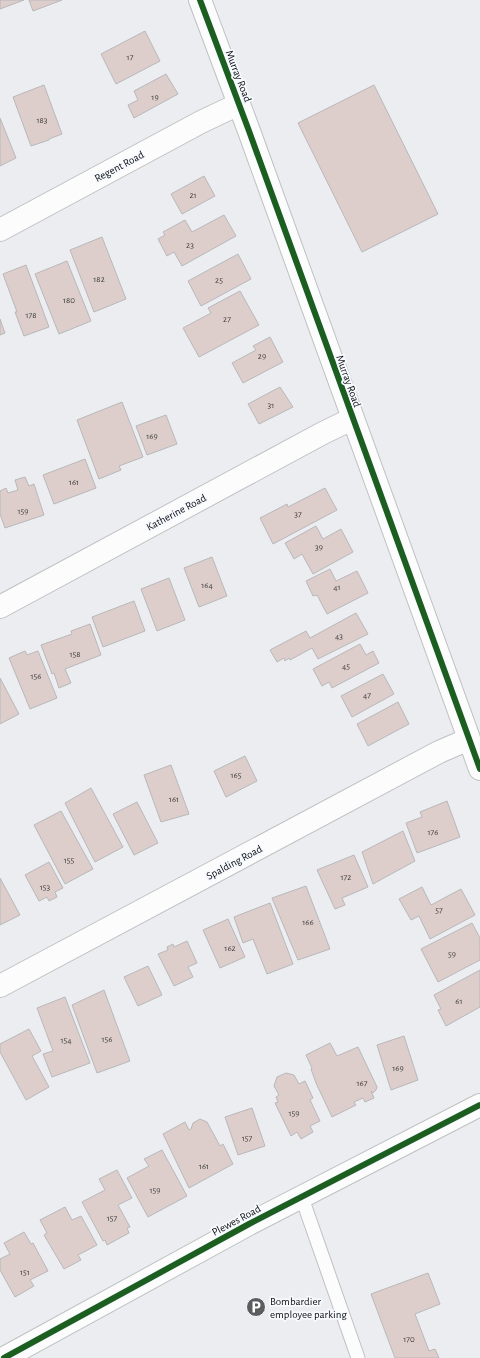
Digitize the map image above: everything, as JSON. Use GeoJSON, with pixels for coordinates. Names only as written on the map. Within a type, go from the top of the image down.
{"type":"FeatureCollection","features":[{"type":"Feature","properties":{"kind":"street","name":"Murray Road"},"geometry":{"type":"LineString","coordinates":[[200,0],[480,769]]}},
{"type":"Feature","properties":{"kind":"street","name":"Regent Road"},"geometry":{"type":"LineString","coordinates":[[0,230],[202,122],[239,104]]}},
{"type":"Feature","properties":{"kind":"street","name":"Katherine Road"},"geometry":{"type":"LineString","coordinates":[[0,607],[323,433],[352,419]]}},
{"type":"Feature","properties":{"kind":"street","name":"Spalding Road"},"geometry":{"type":"LineString","coordinates":[[0,986],[439,752],[469,739]]}},
{"type":"Feature","properties":{"kind":"street","name":"Plewes Road"},"geometry":{"type":"LineString","coordinates":[[4,1358],[250,1224],[480,1105]]}},
{"type":"Feature","properties":{"kind":"lane"},"geometry":{"type":"LineString","coordinates":[[302,1198],[358,1358]]}},
{"type":"Feature","properties":{"kind":"building"},"geometry":{"type":"Polygon","coordinates":[[[0,0],[24,0],[0,9],[0,0]]]}},
{"type":"Feature","properties":{"kind":"building"},"geometry":{"type":"Polygon","coordinates":[[[29,0],[62,0],[33,11],[29,0]]]}},
{"type":"Feature","properties":{"kind":"building"},"geometry":{"type":"Polygon","coordinates":[[[145,31],[160,61],[116,84],[101,54],[145,31]]]}},
{"type":"Feature","properties":{"kind":"building"},"geometry":{"type":"Polygon","coordinates":[[[166,74],[178,94],[134,118],[128,105],[138,100],[134,91],[166,74]]]}},
{"type":"Feature","properties":{"kind":"building"},"geometry":{"type":"Polygon","coordinates":[[[44,85],[62,134],[31,146],[13,97],[44,85]]]}},
{"type":"Feature","properties":{"kind":"building"},"geometry":{"type":"Polygon","coordinates":[[[374,85],[438,214],[362,252],[298,123],[374,85]]]}},
{"type":"Feature","properties":{"kind":"building"},"geometry":{"type":"Polygon","coordinates":[[[0,118],[16,158],[0,166],[0,118]]]}},
{"type":"Feature","properties":{"kind":"building"},"geometry":{"type":"Polygon","coordinates":[[[204,176],[215,196],[182,214],[171,194],[204,176]]]}},
{"type":"Feature","properties":{"kind":"building"},"geometry":{"type":"Polygon","coordinates":[[[224,215],[236,236],[182,266],[174,252],[167,256],[158,239],[165,235],[163,232],[185,220],[192,232],[224,215]]]}},
{"type":"Feature","properties":{"kind":"building"},"geometry":{"type":"Polygon","coordinates":[[[102,237],[126,299],[94,312],[70,250],[102,237]]]}},
{"type":"Feature","properties":{"kind":"building"},"geometry":{"type":"Polygon","coordinates":[[[238,254],[251,279],[201,306],[188,281],[238,254]]]}},
{"type":"Feature","properties":{"kind":"building"},"geometry":{"type":"Polygon","coordinates":[[[67,261],[91,321],[59,334],[35,274],[67,261]]]}},
{"type":"Feature","properties":{"kind":"building"},"geometry":{"type":"Polygon","coordinates":[[[26,265],[49,327],[24,336],[3,274],[26,265]]]}},
{"type":"Feature","properties":{"kind":"building"},"geometry":{"type":"Polygon","coordinates":[[[240,291],[259,325],[199,357],[183,328],[211,313],[208,308],[240,291]]]}},
{"type":"Feature","properties":{"kind":"building"},"geometry":{"type":"Polygon","coordinates":[[[0,319],[5,333],[0,335],[0,319]]]}},
{"type":"Feature","properties":{"kind":"building"},"geometry":{"type":"Polygon","coordinates":[[[270,337],[283,362],[243,383],[232,363],[256,350],[253,346],[270,337]]]}},
{"type":"Feature","properties":{"kind":"building"},"geometry":{"type":"Polygon","coordinates":[[[280,387],[293,407],[259,424],[248,404],[280,387]]]}},
{"type":"Feature","properties":{"kind":"building"},"geometry":{"type":"Polygon","coordinates":[[[122,402],[143,457],[119,466],[121,470],[99,479],[77,420],[122,402]]]}},
{"type":"Feature","properties":{"kind":"building"},"geometry":{"type":"Polygon","coordinates":[[[166,415],[177,444],[147,455],[136,426],[166,415]]]}},
{"type":"Feature","properties":{"kind":"building"},"geometry":{"type":"Polygon","coordinates":[[[85,459],[96,488],[54,504],[43,475],[85,459]]]}},
{"type":"Feature","properties":{"kind":"building"},"geometry":{"type":"Polygon","coordinates":[[[25,477],[29,486],[34,484],[44,515],[5,528],[0,514],[0,491],[6,488],[8,493],[18,490],[15,480],[25,477]]]}},
{"type":"Feature","properties":{"kind":"building"},"geometry":{"type":"Polygon","coordinates":[[[325,488],[337,510],[273,544],[260,518],[287,504],[288,507],[325,488]]]}},
{"type":"Feature","properties":{"kind":"building"},"geometry":{"type":"Polygon","coordinates":[[[316,526],[323,539],[341,529],[353,552],[313,574],[302,554],[294,559],[285,543],[316,526]]]}},
{"type":"Feature","properties":{"kind":"building"},"geometry":{"type":"Polygon","coordinates":[[[212,557],[227,596],[199,607],[184,568],[212,557]]]}},
{"type":"Feature","properties":{"kind":"building"},"geometry":{"type":"Polygon","coordinates":[[[330,569],[336,581],[357,571],[368,593],[327,614],[317,595],[313,596],[306,581],[330,569]]]}},
{"type":"Feature","properties":{"kind":"building"},"geometry":{"type":"Polygon","coordinates":[[[169,578],[185,620],[157,631],[141,589],[169,578]]]}},
{"type":"Feature","properties":{"kind":"building"},"geometry":{"type":"Polygon","coordinates":[[[134,601],[145,631],[103,647],[92,617],[134,601]]]}},
{"type":"Feature","properties":{"kind":"building"},"geometry":{"type":"Polygon","coordinates":[[[356,613],[368,634],[318,659],[312,648],[290,660],[289,658],[285,661],[284,658],[277,662],[270,650],[306,631],[310,638],[356,613]]]}},
{"type":"Feature","properties":{"kind":"building"},"geometry":{"type":"Polygon","coordinates":[[[90,624],[101,655],[65,669],[71,683],[59,688],[41,645],[72,634],[71,631],[90,624]]]}},
{"type":"Feature","properties":{"kind":"building"},"geometry":{"type":"Polygon","coordinates":[[[360,644],[366,655],[373,651],[379,663],[332,688],[329,682],[322,686],[313,669],[360,644]]]}},
{"type":"Feature","properties":{"kind":"building"},"geometry":{"type":"Polygon","coordinates":[[[25,651],[27,655],[38,651],[57,698],[30,709],[9,658],[25,651]]]}},
{"type":"Feature","properties":{"kind":"building"},"geometry":{"type":"Polygon","coordinates":[[[383,674],[394,694],[352,717],[341,696],[383,674]]]}},
{"type":"Feature","properties":{"kind":"building"},"geometry":{"type":"Polygon","coordinates":[[[0,678],[19,714],[0,724],[0,678]]]}},
{"type":"Feature","properties":{"kind":"building"},"geometry":{"type":"Polygon","coordinates":[[[398,702],[409,724],[368,746],[357,724],[398,702]]]}},
{"type":"Feature","properties":{"kind":"building"},"geometry":{"type":"Polygon","coordinates":[[[245,756],[257,781],[226,797],[214,771],[245,756]]]}},
{"type":"Feature","properties":{"kind":"building"},"geometry":{"type":"Polygon","coordinates":[[[171,765],[189,814],[161,822],[144,775],[171,765]]]}},
{"type":"Feature","properties":{"kind":"building"},"geometry":{"type":"Polygon","coordinates":[[[91,788],[123,847],[95,862],[65,803],[91,788]]]}},
{"type":"Feature","properties":{"kind":"building"},"geometry":{"type":"Polygon","coordinates":[[[447,801],[460,837],[417,853],[406,823],[422,817],[420,812],[447,801]]]}},
{"type":"Feature","properties":{"kind":"building"},"geometry":{"type":"Polygon","coordinates":[[[137,802],[158,843],[134,855],[113,814],[137,802]]]}},
{"type":"Feature","properties":{"kind":"building"},"geometry":{"type":"Polygon","coordinates":[[[61,811],[93,869],[65,884],[34,825],[61,811]]]}},
{"type":"Feature","properties":{"kind":"building"},"geometry":{"type":"Polygon","coordinates":[[[403,831],[415,861],[373,884],[362,852],[403,831]]]}},
{"type":"Feature","properties":{"kind":"building"},"geometry":{"type":"Polygon","coordinates":[[[354,855],[368,887],[342,898],[345,905],[335,909],[317,870],[354,855]]]}},
{"type":"Feature","properties":{"kind":"building"},"geometry":{"type":"Polygon","coordinates":[[[49,862],[63,888],[55,892],[57,897],[49,901],[47,897],[39,901],[25,875],[49,862]]]}},
{"type":"Feature","properties":{"kind":"building"},"geometry":{"type":"Polygon","coordinates":[[[0,878],[20,915],[0,925],[0,878]]]}},
{"type":"Feature","properties":{"kind":"building"},"geometry":{"type":"Polygon","coordinates":[[[306,886],[330,949],[298,960],[272,898],[306,886]]]}},
{"type":"Feature","properties":{"kind":"building"},"geometry":{"type":"Polygon","coordinates":[[[422,887],[431,905],[461,889],[475,915],[430,939],[419,916],[411,920],[399,899],[422,887]]]}},
{"type":"Feature","properties":{"kind":"building"},"geometry":{"type":"Polygon","coordinates":[[[270,903],[293,964],[267,974],[253,939],[243,943],[234,917],[270,903]]]}},
{"type":"Feature","properties":{"kind":"building"},"geometry":{"type":"Polygon","coordinates":[[[228,919],[245,957],[220,968],[203,930],[228,919]]]}},
{"type":"Feature","properties":{"kind":"building"},"geometry":{"type":"Polygon","coordinates":[[[472,923],[480,938],[480,960],[438,982],[421,949],[472,923]]]}},
{"type":"Feature","properties":{"kind":"building"},"geometry":{"type":"Polygon","coordinates":[[[187,941],[197,963],[188,967],[193,977],[174,986],[158,954],[168,950],[167,947],[173,944],[174,947],[187,941]]]}},
{"type":"Feature","properties":{"kind":"building"},"geometry":{"type":"Polygon","coordinates":[[[148,966],[162,995],[138,1006],[124,977],[148,966]]]}},
{"type":"Feature","properties":{"kind":"building"},"geometry":{"type":"Polygon","coordinates":[[[480,970],[480,1007],[446,1026],[438,1010],[441,1009],[434,995],[480,970]]]}},
{"type":"Feature","properties":{"kind":"building"},"geometry":{"type":"Polygon","coordinates":[[[104,990],[130,1061],[97,1073],[72,1005],[104,990]]]}},
{"type":"Feature","properties":{"kind":"building"},"geometry":{"type":"Polygon","coordinates":[[[65,997],[90,1063],[52,1077],[43,1054],[53,1051],[37,1008],[65,997]]]}},
{"type":"Feature","properties":{"kind":"building"},"geometry":{"type":"Polygon","coordinates":[[[29,1029],[41,1051],[32,1056],[49,1087],[26,1100],[0,1052],[0,1044],[29,1029]]]}},
{"type":"Feature","properties":{"kind":"building"},"geometry":{"type":"Polygon","coordinates":[[[404,1036],[418,1080],[391,1090],[377,1045],[404,1036]]]}},
{"type":"Feature","properties":{"kind":"building"},"geometry":{"type":"Polygon","coordinates":[[[330,1043],[337,1056],[358,1047],[377,1087],[373,1093],[371,1091],[374,1098],[365,1102],[363,1098],[354,1102],[356,1105],[332,1117],[316,1083],[311,1069],[312,1068],[306,1055],[330,1043]]]}},
{"type":"Feature","properties":{"kind":"building"},"geometry":{"type":"Polygon","coordinates":[[[286,1073],[294,1075],[299,1084],[305,1081],[313,1098],[310,1100],[320,1121],[310,1126],[313,1132],[301,1139],[297,1132],[291,1136],[275,1103],[278,1102],[276,1097],[279,1095],[274,1086],[277,1077],[286,1073]]]}},
{"type":"Feature","properties":{"kind":"building"},"geometry":{"type":"Polygon","coordinates":[[[252,1108],[265,1146],[238,1155],[225,1117],[252,1108]]]}},
{"type":"Feature","properties":{"kind":"building"},"geometry":{"type":"Polygon","coordinates":[[[200,1119],[207,1122],[220,1146],[223,1144],[233,1164],[189,1188],[163,1134],[185,1122],[189,1130],[191,1129],[193,1123],[200,1119]]]}},
{"type":"Feature","properties":{"kind":"building"},"geometry":{"type":"Polygon","coordinates":[[[162,1150],[187,1196],[148,1217],[127,1178],[149,1166],[144,1159],[162,1150]]]}},
{"type":"Feature","properties":{"kind":"building"},"geometry":{"type":"Polygon","coordinates":[[[117,1170],[132,1198],[118,1205],[130,1227],[127,1228],[129,1233],[107,1245],[105,1240],[103,1241],[82,1202],[105,1190],[99,1179],[117,1170]]]}},
{"type":"Feature","properties":{"kind":"building"},"geometry":{"type":"Polygon","coordinates":[[[65,1207],[72,1220],[81,1216],[97,1245],[78,1255],[81,1260],[64,1269],[44,1235],[47,1233],[40,1220],[65,1207]]]}},
{"type":"Feature","properties":{"kind":"building"},"geometry":{"type":"Polygon","coordinates":[[[24,1232],[31,1244],[33,1243],[48,1271],[30,1280],[34,1286],[15,1297],[0,1270],[0,1259],[10,1254],[4,1243],[24,1232]]]}},
{"type":"Feature","properties":{"kind":"building"},"geometry":{"type":"Polygon","coordinates":[[[428,1273],[440,1304],[415,1314],[429,1351],[435,1349],[439,1358],[395,1358],[371,1294],[428,1273]]]}},
{"type":"Feature","properties":{"kind":"cycle path"},"geometry":{"type":"LineString","coordinates":[[200,0],[249,131],[480,769]]}},
{"type":"Feature","properties":{"kind":"cycle path"},"geometry":{"type":"LineString","coordinates":[[4,1358],[249,1224],[480,1105]]}},
{"type":"Feature","properties":{"kind":"place","name":"Bombardier employee parking"},"geometry":{"type":"Point","coordinates":[256,1307]}}]}
